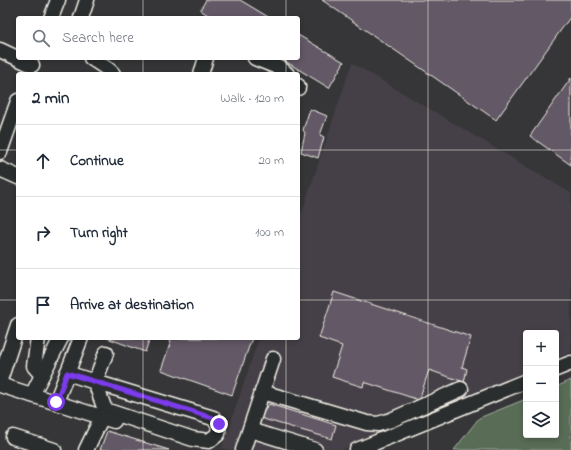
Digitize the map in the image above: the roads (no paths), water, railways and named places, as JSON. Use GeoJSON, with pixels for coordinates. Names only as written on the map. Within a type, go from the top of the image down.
{"type":"FeatureCollection","features":[{"type":"Feature","properties":{"kind":"street"},"geometry":{"type":"LineString","coordinates":[[52,16],[58,0]]}},
{"type":"Feature","properties":{"kind":"street"},"geometry":{"type":"LineString","coordinates":[[82,16],[87,0]]}},
{"type":"Feature","properties":{"kind":"street"},"geometry":{"type":"LineString","coordinates":[[0,50],[16,58]]}},
{"type":"Feature","properties":{"kind":"street"},"geometry":{"type":"LineString","coordinates":[[20,60],[32,66]]}},
{"type":"Feature","properties":{"kind":"street"},"geometry":{"type":"LineString","coordinates":[[94,60],[111,72]]}},
{"type":"Feature","properties":{"kind":"street"},"geometry":{"type":"LineString","coordinates":[[202,72],[205,60]]}},
{"type":"Feature","properties":{"kind":"street"},"geometry":{"type":"LineString","coordinates":[[260,60],[280,68],[285,72]]}},
{"type":"Feature","properties":{"kind":"street"},"geometry":{"type":"LineString","coordinates":[[0,152],[16,108]]}},
{"type":"Feature","properties":{"kind":"street"},"geometry":{"type":"LineString","coordinates":[[0,169],[16,176]]}},
{"type":"Feature","properties":{"kind":"street"},"geometry":{"type":"LineString","coordinates":[[0,380],[16,331]]}},
{"type":"Feature","properties":{"kind":"street"},"geometry":{"type":"LineString","coordinates":[[38,340],[34,366],[42,375]]}},
{"type":"Feature","properties":{"kind":"street"},"geometry":{"type":"LineString","coordinates":[[32,395],[60,340]]}},
{"type":"Feature","properties":{"kind":"street"},"geometry":{"type":"LineString","coordinates":[[56,402],[79,340]]}},
{"type":"Feature","properties":{"kind":"street"},"geometry":{"type":"LineString","coordinates":[[67,373],[95,382],[213,418],[219,424],[218,434],[209,441],[193,439],[105,410],[95,382],[106,353]]}},
{"type":"Feature","properties":{"kind":"street"},"geometry":{"type":"LineString","coordinates":[[243,450],[273,359]]}},
{"type":"Feature","properties":{"kind":"street"},"geometry":{"type":"LineString","coordinates":[[559,368],[571,363]]}},
{"type":"Feature","properties":{"kind":"street"},"geometry":{"type":"LineString","coordinates":[[357,450],[523,382]]}},
{"type":"Feature","properties":{"kind":"street"},"geometry":{"type":"LineString","coordinates":[[0,385],[206,450]]}},
{"type":"Feature","properties":{"kind":"street"},"geometry":{"type":"LineString","coordinates":[[262,392],[367,423],[378,424],[391,420],[461,389]]}},
{"type":"Feature","properties":{"kind":"street"},"geometry":{"type":"LineString","coordinates":[[86,450],[102,417]]}},
{"type":"Feature","properties":{"kind":"street"},"geometry":{"type":"LineString","coordinates":[[250,430],[315,450]]}},
{"type":"Feature","properties":{"kind":"street"},"geometry":{"type":"LineString","coordinates":[[13,438],[54,450]]}}]}
